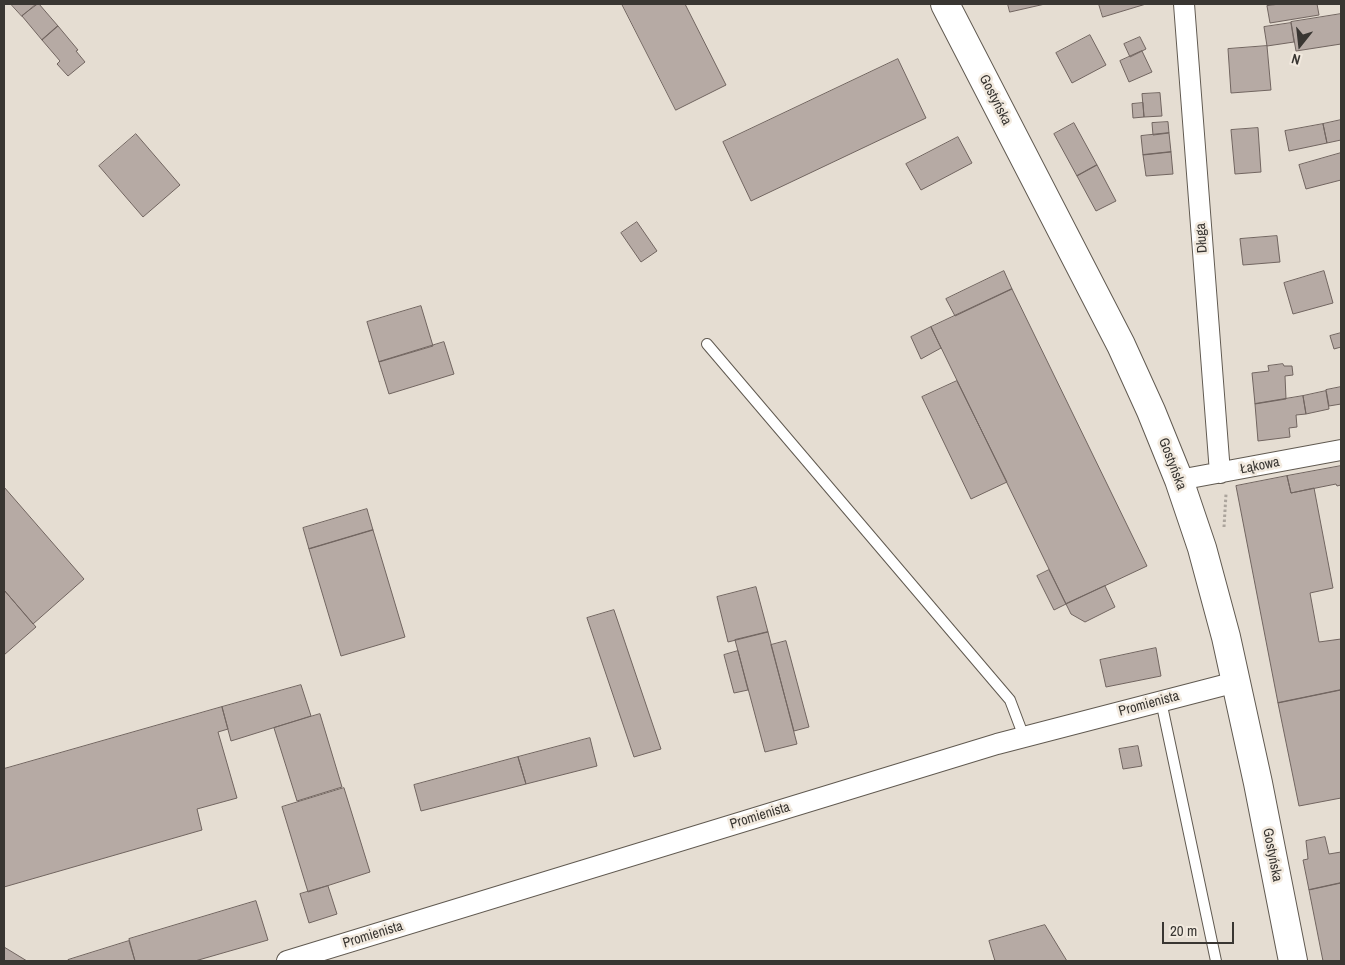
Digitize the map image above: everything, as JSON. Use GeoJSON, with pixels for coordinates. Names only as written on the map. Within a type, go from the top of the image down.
{"type":"FeatureCollection","features":[{"type":"Feature","properties":{"kind":"main road","name":"Gostyńska"},"geometry":{"type":"LineString","coordinates":[[945,4],[1121,345],[1151,411],[1179,480],[1213,586],[1236,682],[1293,961]]}},
{"type":"Feature","properties":{"kind":"street","name":"Długa"},"geometry":{"type":"LineString","coordinates":[[1184,4],[1220,473]]}},
{"type":"Feature","properties":{"kind":"street","name":"Łąkowa"},"geometry":{"type":"LineString","coordinates":[[1179,480],[1341,450]]}},
{"type":"Feature","properties":{"kind":"street","name":"Promienista"},"geometry":{"type":"LineString","coordinates":[[287,961],[996,744],[1236,682]]}},
{"type":"Feature","properties":{"kind":"lane"},"geometry":{"type":"LineString","coordinates":[[707,344],[1010,700],[1024,737]]}},
{"type":"Feature","properties":{"kind":"lane"},"geometry":{"type":"LineString","coordinates":[[1161,701],[1216,961]]}},
{"type":"Feature","properties":{"kind":"building"},"geometry":{"type":"Polygon","coordinates":[[[11,4],[36,4],[22,16],[11,4]]]}},
{"type":"Feature","properties":{"kind":"building"},"geometry":{"type":"Polygon","coordinates":[[[38,4],[58,26],[42,40],[22,16],[38,4]]]}},
{"type":"Feature","properties":{"kind":"building"},"geometry":{"type":"Polygon","coordinates":[[[622,4],[685,4],[726,85],[676,110],[622,4]]]}},
{"type":"Feature","properties":{"kind":"building"},"geometry":{"type":"Polygon","coordinates":[[[1008,4],[1045,4],[1010,12],[1008,4]]]}},
{"type":"Feature","properties":{"kind":"building"},"geometry":{"type":"Polygon","coordinates":[[[1099,4],[1146,4],[1103,17],[1099,4]]]}},
{"type":"Feature","properties":{"kind":"building"},"geometry":{"type":"Polygon","coordinates":[[[1317,4],[1319,15],[1270,23],[1267,6],[1317,4]]]}},
{"type":"Feature","properties":{"kind":"building"},"geometry":{"type":"Polygon","coordinates":[[[1341,14],[1341,44],[1296,51],[1291,22],[1341,14]]]}},
{"type":"Feature","properties":{"kind":"building"},"geometry":{"type":"Polygon","coordinates":[[[1291,23],[1294,42],[1267,46],[1264,27],[1291,23]]]}},
{"type":"Feature","properties":{"kind":"building"},"geometry":{"type":"Polygon","coordinates":[[[58,26],[78,50],[76,51],[85,62],[68,76],[57,64],[60,61],[42,40],[58,26]]]}},
{"type":"Feature","properties":{"kind":"building"},"geometry":{"type":"Polygon","coordinates":[[[1090,35],[1106,65],[1072,83],[1056,53],[1090,35]]]}},
{"type":"Feature","properties":{"kind":"building"},"geometry":{"type":"Polygon","coordinates":[[[1140,37],[1146,49],[1130,57],[1124,44],[1140,37]]]}},
{"type":"Feature","properties":{"kind":"building"},"geometry":{"type":"Polygon","coordinates":[[[1267,46],[1271,90],[1231,93],[1228,49],[1267,46]]]}},
{"type":"Feature","properties":{"kind":"building"},"geometry":{"type":"Polygon","coordinates":[[[1142,51],[1152,72],[1129,82],[1120,61],[1142,51]]]}},
{"type":"Feature","properties":{"kind":"building"},"geometry":{"type":"Polygon","coordinates":[[[898,59],[926,118],[751,201],[723,142],[898,59]]]}},
{"type":"Feature","properties":{"kind":"building"},"geometry":{"type":"Polygon","coordinates":[[[1160,93],[1162,116],[1144,117],[1142,94],[1160,93]]]}},
{"type":"Feature","properties":{"kind":"building"},"geometry":{"type":"Polygon","coordinates":[[[1143,103],[1144,117],[1133,118],[1132,104],[1143,103]]]}},
{"type":"Feature","properties":{"kind":"building"},"geometry":{"type":"Polygon","coordinates":[[[1341,120],[1341,140],[1327,143],[1323,124],[1341,120]]]}},
{"type":"Feature","properties":{"kind":"building"},"geometry":{"type":"Polygon","coordinates":[[[1168,122],[1169,133],[1153,135],[1152,123],[1168,122]]]}},
{"type":"Feature","properties":{"kind":"building"},"geometry":{"type":"Polygon","coordinates":[[[1074,123],[1097,165],[1077,176],[1054,134],[1074,123]]]}},
{"type":"Feature","properties":{"kind":"building"},"geometry":{"type":"Polygon","coordinates":[[[1323,124],[1327,143],[1289,151],[1285,131],[1323,124]]]}},
{"type":"Feature","properties":{"kind":"building"},"geometry":{"type":"Polygon","coordinates":[[[1258,128],[1261,172],[1235,174],[1231,130],[1258,128]]]}},
{"type":"Feature","properties":{"kind":"building"},"geometry":{"type":"Polygon","coordinates":[[[1169,133],[1171,152],[1143,155],[1141,136],[1169,133]]]}},
{"type":"Feature","properties":{"kind":"building"},"geometry":{"type":"Polygon","coordinates":[[[136,134],[180,185],[143,217],[99,166],[136,134]]]}},
{"type":"Feature","properties":{"kind":"building"},"geometry":{"type":"Polygon","coordinates":[[[958,137],[972,163],[921,190],[906,164],[958,137]]]}},
{"type":"Feature","properties":{"kind":"building"},"geometry":{"type":"Polygon","coordinates":[[[1171,152],[1173,174],[1146,176],[1143,155],[1171,152]]]}},
{"type":"Feature","properties":{"kind":"building"},"geometry":{"type":"Polygon","coordinates":[[[1341,153],[1341,180],[1306,189],[1299,165],[1341,153]]]}},
{"type":"Feature","properties":{"kind":"building"},"geometry":{"type":"Polygon","coordinates":[[[1097,165],[1116,201],[1096,211],[1077,176],[1097,165]]]}},
{"type":"Feature","properties":{"kind":"building"},"geometry":{"type":"Polygon","coordinates":[[[637,222],[657,251],[641,262],[621,233],[637,222]]]}},
{"type":"Feature","properties":{"kind":"building"},"geometry":{"type":"Polygon","coordinates":[[[1277,236],[1280,262],[1243,265],[1240,239],[1277,236]]]}},
{"type":"Feature","properties":{"kind":"building"},"geometry":{"type":"Polygon","coordinates":[[[1004,271],[1012,289],[955,316],[946,299],[1004,271]]]}},
{"type":"Feature","properties":{"kind":"building"},"geometry":{"type":"Polygon","coordinates":[[[1324,271],[1333,303],[1293,314],[1284,283],[1324,271]]]}},
{"type":"Feature","properties":{"kind":"building"},"geometry":{"type":"Polygon","coordinates":[[[1012,289],[1147,566],[1066,604],[931,327],[1012,289]]]}},
{"type":"Feature","properties":{"kind":"building"},"geometry":{"type":"Polygon","coordinates":[[[421,306],[433,346],[379,362],[367,322],[421,306]]]}},
{"type":"Feature","properties":{"kind":"building"},"geometry":{"type":"Polygon","coordinates":[[[931,327],[941,348],[921,359],[911,337],[931,327]]]}},
{"type":"Feature","properties":{"kind":"building"},"geometry":{"type":"Polygon","coordinates":[[[1341,333],[1341,347],[1334,349],[1330,336],[1341,333]]]}},
{"type":"Feature","properties":{"kind":"building"},"geometry":{"type":"Polygon","coordinates":[[[444,342],[454,374],[389,394],[379,362],[444,342]]]}},
{"type":"Feature","properties":{"kind":"building"},"geometry":{"type":"Polygon","coordinates":[[[1283,364],[1284,366],[1292,366],[1293,375],[1285,376],[1286,399],[1255,404],[1252,373],[1269,371],[1268,366],[1283,364]]]}},
{"type":"Feature","properties":{"kind":"building"},"geometry":{"type":"Polygon","coordinates":[[[957,381],[1007,482],[971,499],[922,397],[957,381]]]}},
{"type":"Feature","properties":{"kind":"building"},"geometry":{"type":"Polygon","coordinates":[[[1341,387],[1341,404],[1329,406],[1326,390],[1341,387]]]}},
{"type":"Feature","properties":{"kind":"building"},"geometry":{"type":"Polygon","coordinates":[[[1326,391],[1329,409],[1306,414],[1303,396],[1326,391]]]}},
{"type":"Feature","properties":{"kind":"building"},"geometry":{"type":"Polygon","coordinates":[[[1303,396],[1306,414],[1296,415],[1297,427],[1289,428],[1290,437],[1258,441],[1255,404],[1303,396]]]}},
{"type":"Feature","properties":{"kind":"building"},"geometry":{"type":"Polygon","coordinates":[[[1341,466],[1341,485],[1337,486],[1336,484],[1291,493],[1287,476],[1341,466]]]}},
{"type":"Feature","properties":{"kind":"building"},"geometry":{"type":"Polygon","coordinates":[[[1287,476],[1291,493],[1314,488],[1333,588],[1310,593],[1319,642],[1341,639],[1341,690],[1278,703],[1236,486],[1287,476]]]}},
{"type":"Feature","properties":{"kind":"building"},"geometry":{"type":"Polygon","coordinates":[[[4,487],[84,579],[33,624],[4,590],[4,487]]]}},
{"type":"Feature","properties":{"kind":"building"},"geometry":{"type":"Polygon","coordinates":[[[367,509],[373,530],[309,549],[303,528],[367,509]]]}},
{"type":"Feature","properties":{"kind":"building"},"geometry":{"type":"Polygon","coordinates":[[[373,530],[405,637],[341,656],[309,549],[373,530]]]}},
{"type":"Feature","properties":{"kind":"building"},"geometry":{"type":"Polygon","coordinates":[[[1049,570],[1066,604],[1054,610],[1037,576],[1049,570]]]}},
{"type":"Feature","properties":{"kind":"building"},"geometry":{"type":"Polygon","coordinates":[[[1105,586],[1115,607],[1085,622],[1071,614],[1066,604],[1105,586]]]}},
{"type":"Feature","properties":{"kind":"building"},"geometry":{"type":"Polygon","coordinates":[[[756,587],[768,632],[728,642],[717,597],[756,587]]]}},
{"type":"Feature","properties":{"kind":"building"},"geometry":{"type":"Polygon","coordinates":[[[4,590],[36,627],[4,655],[4,590]]]}},
{"type":"Feature","properties":{"kind":"building"},"geometry":{"type":"Polygon","coordinates":[[[614,610],[661,749],[634,757],[587,618],[614,610]]]}},
{"type":"Feature","properties":{"kind":"building"},"geometry":{"type":"Polygon","coordinates":[[[768,632],[797,744],[765,752],[735,640],[768,632]]]}},
{"type":"Feature","properties":{"kind":"building"},"geometry":{"type":"Polygon","coordinates":[[[786,641],[809,727],[794,731],[771,645],[786,641]]]}},
{"type":"Feature","properties":{"kind":"building"},"geometry":{"type":"Polygon","coordinates":[[[1156,648],[1161,676],[1106,687],[1100,660],[1156,648]]]}},
{"type":"Feature","properties":{"kind":"building"},"geometry":{"type":"Polygon","coordinates":[[[738,651],[748,690],[734,693],[724,655],[738,651]]]}},
{"type":"Feature","properties":{"kind":"building"},"geometry":{"type":"Polygon","coordinates":[[[301,685],[311,716],[231,741],[222,707],[301,685]]]}},
{"type":"Feature","properties":{"kind":"building"},"geometry":{"type":"Polygon","coordinates":[[[1341,690],[1341,798],[1299,806],[1278,703],[1341,690]]]}},
{"type":"Feature","properties":{"kind":"building"},"geometry":{"type":"Polygon","coordinates":[[[222,707],[228,729],[218,732],[237,798],[197,809],[202,830],[4,887],[4,769],[222,707]]]}},
{"type":"Feature","properties":{"kind":"building"},"geometry":{"type":"Polygon","coordinates":[[[320,714],[342,787],[297,801],[274,728],[320,714]]]}},
{"type":"Feature","properties":{"kind":"building"},"geometry":{"type":"Polygon","coordinates":[[[590,738],[597,766],[526,784],[518,757],[590,738]]]}},
{"type":"Feature","properties":{"kind":"building"},"geometry":{"type":"Polygon","coordinates":[[[1138,746],[1142,766],[1123,769],[1119,749],[1138,746]]]}},
{"type":"Feature","properties":{"kind":"building"},"geometry":{"type":"Polygon","coordinates":[[[518,757],[526,784],[421,811],[414,785],[518,757]]]}},
{"type":"Feature","properties":{"kind":"building"},"geometry":{"type":"Polygon","coordinates":[[[344,788],[370,872],[308,892],[282,807],[344,788]]]}},
{"type":"Feature","properties":{"kind":"building"},"geometry":{"type":"Polygon","coordinates":[[[1325,837],[1329,854],[1341,852],[1341,883],[1309,890],[1303,860],[1308,859],[1306,841],[1325,837]]]}},
{"type":"Feature","properties":{"kind":"building"},"geometry":{"type":"Polygon","coordinates":[[[1341,883],[1341,961],[1323,961],[1309,890],[1341,883]]]}},
{"type":"Feature","properties":{"kind":"building"},"geometry":{"type":"Polygon","coordinates":[[[328,886],[337,914],[309,923],[300,894],[328,886]]]}},
{"type":"Feature","properties":{"kind":"building"},"geometry":{"type":"Polygon","coordinates":[[[256,901],[268,940],[195,961],[135,961],[129,939],[256,901]]]}},
{"type":"Feature","properties":{"kind":"building"},"geometry":{"type":"Polygon","coordinates":[[[1045,925],[1067,961],[995,961],[989,941],[1045,925]]]}},
{"type":"Feature","properties":{"kind":"building"},"geometry":{"type":"Polygon","coordinates":[[[129,941],[135,961],[68,961],[68,960],[129,941]]]}},
{"type":"Feature","properties":{"kind":"building"},"geometry":{"type":"Polygon","coordinates":[[[4,947],[27,961],[4,961],[4,947]]]}}]}
